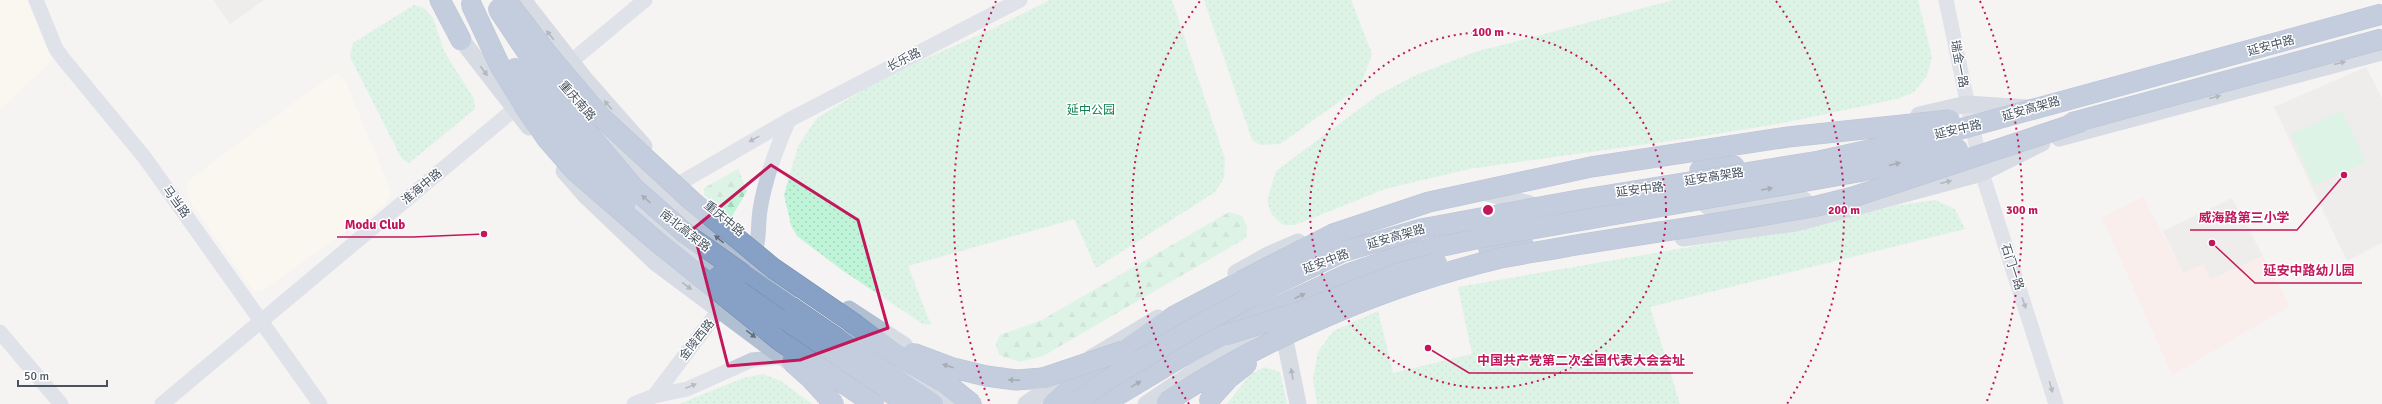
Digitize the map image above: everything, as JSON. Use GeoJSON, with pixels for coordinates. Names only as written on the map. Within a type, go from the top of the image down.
{"type":"FeatureCollection","features":[{"type":"Feature","properties":{"kind":"highway"},"geometry":{"type":"LineString","coordinates":[[440,0],[460,40]]}},
{"type":"Feature","properties":{"kind":"highway","name":"南北高架路"},"geometry":{"type":"LineString","coordinates":[[493,0],[555,94],[635,189],[684,233],[933,404]]}},
{"type":"Feature","properties":{"kind":"highway"},"geometry":{"type":"LineString","coordinates":[[506,0],[546,52],[601,117],[635,150],[773,268],[856,325],[892,353],[947,384],[972,404]]}},
{"type":"Feature","properties":{"kind":"highway"},"geometry":{"type":"LineString","coordinates":[[467,1],[500,66],[519,97],[547,139],[575,171],[781,349],[791,361],[815,382],[834,404]]}},
{"type":"Feature","properties":{"kind":"highway","name":"南北高架路"},"geometry":{"type":"LineString","coordinates":[[467,1],[554,120],[629,205],[679,249],[907,404]]}},
{"type":"Feature","properties":{"kind":"highway","name":"延安高架路"},"geometry":{"type":"LineString","coordinates":[[1075,404],[1101,384],[1190,330],[1258,293],[1342,252],[1421,229],[1578,200],[1819,160],[1946,133],[2080,95],[2378,16]]}},
{"type":"Feature","properties":{"kind":"highway","name":"延安高架路"},"geometry":{"type":"LineString","coordinates":[[1103,404],[1224,335],[1348,274],[1406,254],[1480,238],[1858,172],[2083,120],[2382,39]]}},
{"type":"Feature","properties":{"kind":"highway"},"geometry":{"type":"LineString","coordinates":[[1053,404],[1068,390],[1174,316],[1292,253],[1333,234],[1429,202],[1591,167],[1788,137],[1997,113],[2080,95]]}},
{"type":"Feature","properties":{"kind":"highway"},"geometry":{"type":"LineString","coordinates":[[1163,404],[1205,376],[1289,339],[1346,309],[1443,273],[1503,258],[1817,206],[1853,197],[2083,120]]}},
{"type":"Feature","properties":{"kind":"highway"},"geometry":{"type":"LineString","coordinates":[[1421,229],[1590,186],[1700,170],[1850,156]]}},
{"type":"Feature","properties":{"kind":"highway"},"geometry":{"type":"LineString","coordinates":[[1224,335],[1299,312],[1399,273],[1489,250],[1790,202]]}},
{"type":"Feature","properties":{"kind":"highway"},"geometry":{"type":"LineString","coordinates":[[856,325],[890,340],[920,357],[954,368],[1004,379],[1043,378],[1065,373],[1123,351]]}},
{"type":"Feature","properties":{"kind":"highway"},"geometry":{"type":"LineString","coordinates":[[1207,404],[1229,378],[1289,339]]}},
{"type":"Feature","properties":{"kind":"highway"},"geometry":{"type":"LineString","coordinates":[[781,349],[886,402]]}},
{"type":"Feature","properties":{"kind":"main road"},"geometry":{"type":"LineString","coordinates":[[433,0],[460,40],[584,194],[652,259],[720,310],[781,349],[820,385],[886,402]]}},
{"type":"Feature","properties":{"kind":"main road","name":"重庆南路"},"geometry":{"type":"LineString","coordinates":[[501,0],[555,75],[608,137],[664,193]]}},
{"type":"Feature","properties":{"kind":"main road"},"geometry":{"type":"LineString","coordinates":[[467,1],[529,97],[561,133],[641,214],[694,259],[804,344],[886,402]]}},
{"type":"Feature","properties":{"kind":"main road"},"geometry":{"type":"LineString","coordinates":[[526,4],[538,51]]}},
{"type":"Feature","properties":{"kind":"main road","name":"重庆南路"},"geometry":{"type":"LineString","coordinates":[[526,4],[572,61]]}},
{"type":"Feature","properties":{"kind":"main road","name":"延安中路"},"geometry":{"type":"LineString","coordinates":[[1068,404],[1106,376],[1274,282],[1439,220],[1530,204],[1689,184],[1850,156],[1972,128],[2378,16]]}},
{"type":"Feature","properties":{"kind":"main road","name":"延安中路"},"geometry":{"type":"LineString","coordinates":[[1146,404],[1216,357],[1310,307],[1382,276],[1450,253],[1517,237],[1688,207],[1790,202],[1980,167],[2042,143],[2382,52]]}},
{"type":"Feature","properties":{"kind":"main road","name":"重庆中路"},"geometry":{"type":"LineString","coordinates":[[572,61],[659,163],[680,183],[758,246],[815,288],[904,345],[924,384]]}},
{"type":"Feature","properties":{"kind":"main road"},"geometry":{"type":"LineString","coordinates":[[1026,404],[1106,347],[1268,255],[1320,233],[1403,202],[1460,186],[1522,176],[1674,161],[1813,138],[1960,106],[2040,109]]}},
{"type":"Feature","properties":{"kind":"main road"},"geometry":{"type":"LineString","coordinates":[[1931,137],[1960,106]]}},
{"type":"Feature","properties":{"kind":"main road"},"geometry":{"type":"LineString","coordinates":[[659,163],[664,193]]}},
{"type":"Feature","properties":{"kind":"main road"},"geometry":{"type":"LineString","coordinates":[[1179,404],[1212,382],[1289,339],[1382,302],[1466,273],[1577,252],[1796,223],[1980,167]]}},
{"type":"Feature","properties":{"kind":"main road"},"geometry":{"type":"LineString","coordinates":[[613,185],[652,259]]}},
{"type":"Feature","properties":{"kind":"main road"},"geometry":{"type":"LineString","coordinates":[[1460,186],[1530,204]]}},
{"type":"Feature","properties":{"kind":"main road","name":"重庆中路"},"geometry":{"type":"LineString","coordinates":[[664,193],[749,264],[798,302],[924,384],[963,404]]}},
{"type":"Feature","properties":{"kind":"main road"},"geometry":{"type":"LineString","coordinates":[[1382,302],[1450,253]]}},
{"type":"Feature","properties":{"kind":"main road"},"geometry":{"type":"LineString","coordinates":[[652,259],[694,259]]}},
{"type":"Feature","properties":{"kind":"main road"},"geometry":{"type":"LineString","coordinates":[[1216,357],[1289,339]]}},
{"type":"Feature","properties":{"kind":"main road"},"geometry":{"type":"LineString","coordinates":[[1289,339],[1298,404]]}},
{"type":"Feature","properties":{"kind":"main road"},"geometry":{"type":"LineString","coordinates":[[820,385],[824,404]]}},
{"type":"Feature","properties":{"kind":"street","name":"马当路"},"geometry":{"type":"LineString","coordinates":[[36,0],[56,49],[146,158],[320,404]]}},
{"type":"Feature","properties":{"kind":"street","name":"淮海中路"},"geometry":{"type":"LineString","coordinates":[[162,404],[262,322],[645,0]]}},
{"type":"Feature","properties":{"kind":"street","name":"长乐路"},"geometry":{"type":"LineString","coordinates":[[680,183],[789,120],[1020,0]]}},
{"type":"Feature","properties":{"kind":"street","name":"瑞金一路"},"geometry":{"type":"LineString","coordinates":[[1946,0],[1960,106],[1972,128]]}},
{"type":"Feature","properties":{"kind":"street"},"geometry":{"type":"LineString","coordinates":[[749,264],[758,246],[760,211],[767,178],[789,120]]}},
{"type":"Feature","properties":{"kind":"street","name":"石门一路"},"geometry":{"type":"LineString","coordinates":[[1972,128],[1980,167],[2056,404]]}},
{"type":"Feature","properties":{"kind":"street","name":"金陵西路"},"geometry":{"type":"LineString","coordinates":[[654,396],[720,310],[749,264]]}},
{"type":"Feature","properties":{"kind":"street"},"geometry":{"type":"LineString","coordinates":[[0,332],[61,404]]}},
{"type":"Feature","properties":{"kind":"street"},"geometry":{"type":"LineString","coordinates":[[634,404],[654,396],[687,389],[752,360],[781,349]]}},
{"type":"Feature","properties":{"kind":"highlighted area"},"geometry":{"type":"Polygon","coordinates":[[[771,165],[858,220],[888,328],[800,360],[728,366],[693,229],[771,165]]]}},
{"type":"Feature","properties":{"kind":"shaded area"},"geometry":{"type":"Polygon","coordinates":[[[0,0],[27,0],[52,60],[0,110],[0,0]]]}},
{"type":"Feature","properties":{"kind":"shaded area"},"geometry":{"type":"Polygon","coordinates":[[[213,0],[264,0],[230,24],[213,0]]]}},
{"type":"Feature","properties":{"kind":"shaded area"},"geometry":{"type":"Polygon","coordinates":[[[2366,67],[2382,98],[2382,243],[2347,261],[2274,107],[2366,67]]]}},
{"type":"Feature","properties":{"kind":"shaded area"},"geometry":{"type":"Polygon","coordinates":[[[337,73],[346,82],[391,191],[386,204],[261,291],[253,291],[188,199],[186,182],[324,80],[337,73]]]}},
{"type":"Feature","properties":{"kind":"shaded area"},"geometry":{"type":"Polygon","coordinates":[[[2143,197],[2183,273],[2203,264],[2211,280],[2263,256],[2290,306],[2172,375],[2102,217],[2143,197]]]}},
{"type":"Feature","properties":{"kind":"shaded area"},"geometry":{"type":"Polygon","coordinates":[[[2232,198],[2263,256],[2210,280],[2183,273],[2163,231],[2232,198]]]}},
{"type":"Feature","properties":{"kind":"green space","name":"延中公园"},"geometry":{"type":"Polygon","coordinates":[[[1050,0],[1172,0],[1225,159],[1224,178],[1215,192],[1096,268],[1074,219],[908,266],[931,325],[923,324],[842,270],[797,236],[791,225],[784,195],[798,146],[817,118],[886,76],[988,31],[1050,0]]]}},
{"type":"Feature","properties":{"kind":"green space"},"geometry":{"type":"Polygon","coordinates":[[[1204,0],[1351,0],[1372,54],[1360,87],[1280,144],[1260,145],[1252,140],[1204,0]]]}},
{"type":"Feature","properties":{"kind":"green space"},"geometry":{"type":"Polygon","coordinates":[[[1674,0],[1918,0],[1932,57],[1927,76],[1914,92],[1897,99],[1778,124],[1691,138],[1469,169],[1385,189],[1295,225],[1283,225],[1272,215],[1267,201],[1276,171],[1378,95],[1414,76],[1475,52],[1674,0]]]}},
{"type":"Feature","properties":{"kind":"green space"},"geometry":{"type":"Polygon","coordinates":[[[414,5],[424,8],[433,18],[444,51],[474,99],[475,109],[409,163],[402,159],[350,57],[353,43],[414,5]]]}},
{"type":"Feature","properties":{"kind":"green space"},"geometry":{"type":"Polygon","coordinates":[[[2342,111],[2366,162],[2314,185],[2291,134],[2342,111]]]}},
{"type":"Feature","properties":{"kind":"green space"},"geometry":{"type":"Polygon","coordinates":[[[738,169],[747,191],[731,218],[704,195],[704,188],[738,169]]]}},
{"type":"Feature","properties":{"kind":"green space"},"geometry":{"type":"Polygon","coordinates":[[[1935,200],[1955,209],[1965,229],[1650,307],[1680,404],[1317,404],[1313,379],[1318,352],[1333,331],[1378,311],[1393,373],[1472,354],[1458,287],[1788,230],[1894,206],[1935,200]]]}},
{"type":"Feature","properties":{"kind":"green space"},"geometry":{"type":"Polygon","coordinates":[[[1229,212],[1242,216],[1247,227],[1246,238],[1043,356],[1020,362],[999,355],[996,344],[1000,335],[1042,320],[1229,212]]]}},
{"type":"Feature","properties":{"kind":"green space"},"geometry":{"type":"Polygon","coordinates":[[[1264,367],[1280,372],[1287,404],[1227,404],[1249,376],[1264,367]]]}},
{"type":"Feature","properties":{"kind":"green space"},"geometry":{"type":"Polygon","coordinates":[[[763,374],[781,381],[812,404],[679,404],[743,378],[763,374]]]}},
{"type":"Feature","properties":{"kind":"place","name":"威海路第三小学"},"geometry":{"type":"Point","coordinates":[2344,175]}},
{"type":"Feature","properties":{"kind":"place","name":"Modu Club"},"geometry":{"type":"Point","coordinates":[484,234]}},
{"type":"Feature","properties":{"kind":"place","name":"延安中路幼儿园"},"geometry":{"type":"Point","coordinates":[2212,243]}},
{"type":"Feature","properties":{"kind":"place","name":"中国共产党第二次全国代表大会会址"},"geometry":{"type":"Point","coordinates":[1428,348]}}]}
